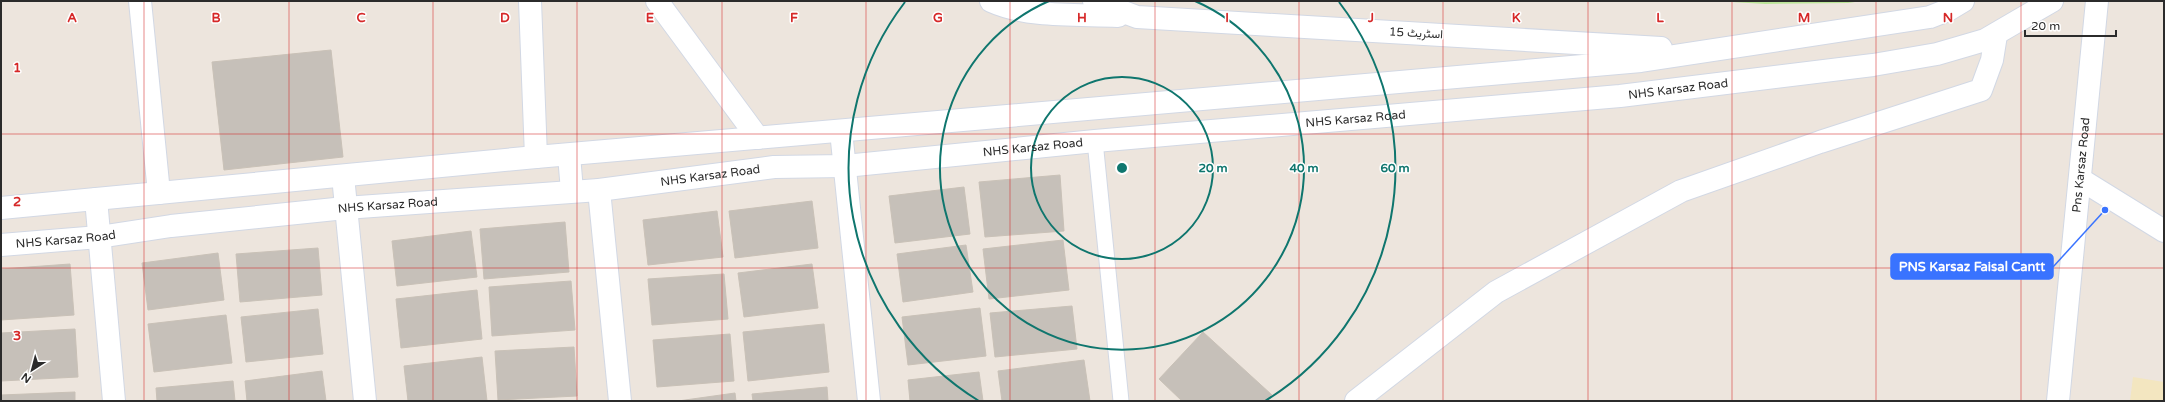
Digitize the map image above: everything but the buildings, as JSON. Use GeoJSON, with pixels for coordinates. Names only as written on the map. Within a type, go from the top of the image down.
{"type":"FeatureCollection","features":[{"type":"Feature","properties":{"kind":"street"},"geometry":{"type":"LineString","coordinates":[[140,1],[159,192]]}},
{"type":"Feature","properties":{"kind":"street"},"geometry":{"type":"LineString","coordinates":[[530,1],[536,157]]}},
{"type":"Feature","properties":{"kind":"street"},"geometry":{"type":"LineString","coordinates":[[656,1],[758,138]]}},
{"type":"Feature","properties":{"kind":"street"},"geometry":{"type":"LineString","coordinates":[[991,1],[1005,8],[1041,13],[1137,17]]}},
{"type":"Feature","properties":{"kind":"street","name":"اسٹریٹ 15"},"geometry":{"type":"LineString","coordinates":[[1094,1],[1137,17],[1716,51]]}},
{"type":"Feature","properties":{"kind":"street"},"geometry":{"type":"LineString","coordinates":[[1,208],[536,157],[1641,61],[1716,51],[1930,17],[1948,10],[1963,1]]}},
{"type":"Feature","properties":{"kind":"street","name":"NHS Karsaz Road"},"geometry":{"type":"LineString","coordinates":[[1,245],[99,237],[171,226],[345,208],[599,190],[774,167],[845,166],[1095,141],[1620,96],[1873,65],[1937,54],[1985,40],[1996,35],[2052,1]]}},
{"type":"Feature","properties":{"kind":"street","name":"Pns Karsaz Road"},"geometry":{"type":"LineString","coordinates":[[2058,401],[2097,1]]}},
{"type":"Feature","properties":{"kind":"street"},"geometry":{"type":"LineString","coordinates":[[1356,401],[1496,292],[1680,191],[1820,142],[1981,90],[1992,60],[1996,35]]}},
{"type":"Feature","properties":{"kind":"street"},"geometry":{"type":"LineString","coordinates":[[1402,82],[1405,114]]}},
{"type":"Feature","properties":{"kind":"street"},"geometry":{"type":"LineString","coordinates":[[841,131],[869,401]]}},
{"type":"Feature","properties":{"kind":"street"},"geometry":{"type":"LineString","coordinates":[[569,155],[572,191]]}},
{"type":"Feature","properties":{"kind":"street"},"geometry":{"type":"LineString","coordinates":[[343,176],[365,401]]}},
{"type":"Feature","properties":{"kind":"street"},"geometry":{"type":"LineString","coordinates":[[2080,179],[2164,231]]}},
{"type":"Feature","properties":{"kind":"street"},"geometry":{"type":"LineString","coordinates":[[599,190],[620,401]]}},
{"type":"Feature","properties":{"kind":"street"},"geometry":{"type":"LineString","coordinates":[[96,199],[114,401]]}},
{"type":"Feature","properties":{"kind":"lane"},"geometry":{"type":"LineString","coordinates":[[1095,141],[1121,401]]}},
{"type":"Feature","properties":{"kind":"green space"},"geometry":{"type":"Polygon","coordinates":[[[1716,1],[1862,1],[1848,3],[1765,4],[1716,1]]]}},
{"type":"Feature","properties":{"kind":"sand"},"geometry":{"type":"Polygon","coordinates":[[[2133,377],[2164,382],[2164,401],[2130,401],[2133,377]]]}},
{"type":"Feature","properties":{"kind":"place","name":"PNS Karsaz Faisal Cantt"},"geometry":{"type":"Point","coordinates":[2105,210]}}]}
